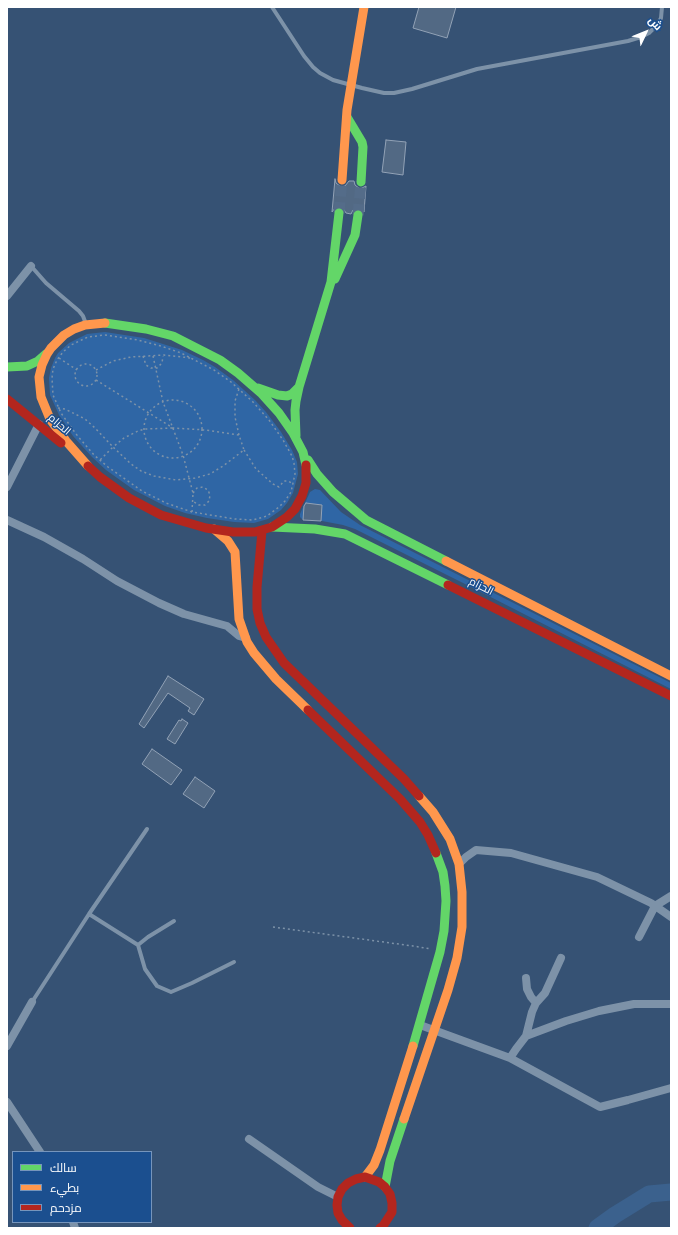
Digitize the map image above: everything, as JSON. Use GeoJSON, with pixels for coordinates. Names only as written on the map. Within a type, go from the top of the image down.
{"type":"FeatureCollection","features":[{"type":"Feature","properties":{"kind":"street"},"geometry":{"type":"LineString","coordinates":[[342,180],[350,84],[364,7]]}},
{"type":"Feature","properties":{"kind":"street"},"geometry":{"type":"LineString","coordinates":[[347,117],[362,142],[361,182]]}},
{"type":"Feature","properties":{"kind":"street"},"geometry":{"type":"LineString","coordinates":[[297,439],[295,410],[299,387],[331,282],[334,265],[338,213]]}},
{"type":"Feature","properties":{"kind":"street"},"geometry":{"type":"LineString","coordinates":[[328,294],[349,250],[355,234],[358,214]]}},
{"type":"Feature","properties":{"kind":"street"},"geometry":{"type":"LineString","coordinates":[[7,296],[31,266]]}},
{"type":"Feature","properties":{"kind":"street"},"geometry":{"type":"LineString","coordinates":[[7,367],[27,366],[38,361],[64,335],[79,327],[87,325],[105,323],[118,324],[173,336],[200,348],[220,360],[254,386],[273,406],[297,439],[303,452],[307,475],[302,496],[294,509],[287,516],[272,527],[254,532],[214,529],[190,524],[161,515],[136,502],[115,488],[94,471],[75,452],[55,427],[43,404],[39,378],[42,365],[48,352]]}},
{"type":"Feature","properties":{"kind":"street"},"geometry":{"type":"LineString","coordinates":[[254,386],[278,395],[287,396],[292,394],[299,387]]}},
{"type":"Feature","properties":{"kind":"street","name":"الحزام"},"geometry":{"type":"LineString","coordinates":[[7,399],[94,471]]}},
{"type":"Feature","properties":{"kind":"street"},"geometry":{"type":"LineString","coordinates":[[7,487],[39,424]]}},
{"type":"Feature","properties":{"kind":"street","name":"الحزام"},"geometry":{"type":"LineString","coordinates":[[303,452],[311,466],[324,483],[366,520],[671,676]]}},
{"type":"Feature","properties":{"kind":"street"},"geometry":{"type":"LineString","coordinates":[[7,520],[44,537],[83,559],[117,581],[159,602],[184,614],[227,626],[239,636],[246,638]]}},
{"type":"Feature","properties":{"kind":"street","name":"الحزام"},"geometry":{"type":"LineString","coordinates":[[272,527],[315,529],[346,534],[671,696]]}},
{"type":"Feature","properties":{"kind":"street"},"geometry":{"type":"LineString","coordinates":[[214,529],[228,541],[235,552],[239,618],[246,638],[254,653],[276,679],[400,799],[420,822],[428,835],[443,872],[446,915],[440,952],[420,1025],[374,1165],[365,1177]]}},
{"type":"Feature","properties":{"kind":"street"},"geometry":{"type":"LineString","coordinates":[[262,531],[257,587],[257,609],[260,623],[266,637],[288,667],[404,779],[433,812],[450,839],[459,864],[462,892],[462,927],[457,958],[435,1030],[390,1161],[385,1187]]}},
{"type":"Feature","properties":{"kind":"street"},"geometry":{"type":"LineString","coordinates":[[459,864],[466,856],[476,850],[511,853],[597,877],[655,906],[671,917]]}},
{"type":"Feature","properties":{"kind":"street"},"geometry":{"type":"LineString","coordinates":[[639,937],[655,906],[671,896]]}},
{"type":"Feature","properties":{"kind":"street"},"geometry":{"type":"LineString","coordinates":[[510,1058],[526,1036],[532,1012],[536,1003],[545,993],[561,958]]}},
{"type":"Feature","properties":{"kind":"street"},"geometry":{"type":"LineString","coordinates":[[526,978],[527,989],[530,997],[536,1003]]}},
{"type":"Feature","properties":{"kind":"street"},"geometry":{"type":"LineString","coordinates":[[7,1046],[32,1002]]}},
{"type":"Feature","properties":{"kind":"street"},"geometry":{"type":"LineString","coordinates":[[526,1036],[566,1021],[620,1007],[634,1004],[671,1004]]}},
{"type":"Feature","properties":{"kind":"street"},"geometry":{"type":"LineString","coordinates":[[420,1025],[510,1058],[600,1107],[671,1088]]}},
{"type":"Feature","properties":{"kind":"street"},"geometry":{"type":"LineString","coordinates":[[7,1102],[39,1151]]}},
{"type":"Feature","properties":{"kind":"street"},"geometry":{"type":"LineString","coordinates":[[249,1139],[318,1187],[338,1197]]}},
{"type":"Feature","properties":{"kind":"street"},"geometry":{"type":"LineString","coordinates":[[350,1228],[341,1224],[337,1205],[338,1197],[342,1189],[348,1183],[365,1177],[372,1178],[379,1182],[390,1194],[392,1212],[390,1224],[380,1228]]}},
{"type":"Feature","properties":{"kind":"lane"},"geometry":{"type":"LineString","coordinates":[[272,7],[313,67],[320,73],[333,80],[384,93],[394,93],[477,69],[628,41],[641,37],[654,29],[661,18],[662,7]]}},
{"type":"Feature","properties":{"kind":"lane"},"geometry":{"type":"LineString","coordinates":[[31,266],[46,284],[79,311],[87,325]]}},
{"type":"Feature","properties":{"kind":"lane"},"geometry":{"type":"LineString","coordinates":[[32,1002],[89,914],[147,829]]}},
{"type":"Feature","properties":{"kind":"lane"},"geometry":{"type":"LineString","coordinates":[[89,914],[138,945],[146,969],[157,986],[171,992],[192,984],[234,962]]}},
{"type":"Feature","properties":{"kind":"lane"},"geometry":{"type":"LineString","coordinates":[[138,945],[174,921]]}},
{"type":"Feature","properties":{"kind":"path"},"geometry":{"type":"LineString","coordinates":[[105,335],[149,342],[168,348],[195,359],[214,370],[239,390],[264,414],[290,452],[295,469],[293,484],[288,496],[279,507],[267,516],[257,520],[234,519],[192,512],[166,503],[142,491],[122,478],[100,460],[65,420],[53,395],[53,369],[59,358],[71,345],[84,338],[105,335]]}},
{"type":"Feature","properties":{"kind":"path"},"geometry":{"type":"LineString","coordinates":[[48,352],[77,370]]}},
{"type":"Feature","properties":{"kind":"path"},"geometry":{"type":"LineString","coordinates":[[143,356],[146,365],[151,368],[156,368],[162,363],[163,356]]}},
{"type":"Feature","properties":{"kind":"path"},"geometry":{"type":"LineString","coordinates":[[153,356],[163,402],[183,456],[193,493],[190,524]]}},
{"type":"Feature","properties":{"kind":"path"},"geometry":{"type":"LineString","coordinates":[[96,370],[113,361],[131,357],[163,356],[195,359]]}},
{"type":"Feature","properties":{"kind":"path"},"geometry":{"type":"LineString","coordinates":[[87,365],[96,370],[96,380],[91,385],[83,386],[77,381],[77,370],[80,367],[87,365]]}},
{"type":"Feature","properties":{"kind":"path"},"geometry":{"type":"LineString","coordinates":[[96,380],[173,428]]}},
{"type":"Feature","properties":{"kind":"path"},"geometry":{"type":"LineString","coordinates":[[239,390],[235,408],[239,435],[244,450],[256,469],[273,484],[279,487],[284,481],[288,481],[293,484]]}},
{"type":"Feature","properties":{"kind":"path"},"geometry":{"type":"LineString","coordinates":[[167,400],[177,400],[186,403],[194,408],[199,416],[202,429],[198,443],[192,451],[183,456],[164,456],[156,452],[149,445],[145,436],[146,418],[151,410],[163,402],[167,400]]}},
{"type":"Feature","properties":{"kind":"path"},"geometry":{"type":"LineString","coordinates":[[58,408],[65,408],[85,419],[131,464],[147,474],[168,479],[189,479],[210,474],[244,450]]}},
{"type":"Feature","properties":{"kind":"path"},"geometry":{"type":"LineString","coordinates":[[100,460],[113,447],[129,435],[145,429],[202,429],[239,435]]}},
{"type":"Feature","properties":{"kind":"path"},"geometry":{"type":"LineString","coordinates":[[193,493],[197,488],[202,487],[208,490],[210,495],[209,501],[205,505],[198,505],[193,501]]}},
{"type":"Feature","properties":{"kind":"path"},"geometry":{"type":"LineString","coordinates":[[273,927],[413,946],[440,952]]}},
{"type":"Feature","properties":{"kind":"shaded area"},"geometry":{"type":"Polygon","coordinates":[[[105,332],[144,338],[182,350],[215,367],[233,380],[255,400],[281,432],[292,450],[297,462],[298,474],[293,493],[281,510],[268,519],[254,523],[234,522],[185,513],[165,506],[134,490],[106,470],[92,457],[73,436],[59,415],[50,395],[49,378],[55,358],[58,353],[69,343],[87,334],[105,332]]]}},
{"type":"Feature","properties":{"kind":"shaded area"},"geometry":{"type":"Polygon","coordinates":[[[315,489],[320,490],[341,512],[360,525],[671,683],[671,689],[355,529],[322,521],[302,519],[300,514],[310,492],[315,489]]]}},
{"type":"Feature","properties":{"kind":"building"},"geometry":{"type":"Polygon","coordinates":[[[419,7],[456,7],[447,38],[413,28],[419,7]]]}},
{"type":"Feature","properties":{"kind":"building"},"geometry":{"type":"Polygon","coordinates":[[[386,140],[406,142],[403,175],[382,172],[386,140]]]}},
{"type":"Feature","properties":{"kind":"building"},"geometry":{"type":"Polygon","coordinates":[[[335,179],[336,183],[341,187],[345,186],[349,181],[354,181],[355,185],[360,189],[366,186],[364,212],[359,208],[353,210],[351,214],[346,213],[343,208],[339,206],[332,212],[335,179]]]}},
{"type":"Feature","properties":{"kind":"building"},"geometry":{"type":"Polygon","coordinates":[[[306,503],[322,505],[321,521],[303,520],[304,506],[306,503]]]}},
{"type":"Feature","properties":{"kind":"building"},"geometry":{"type":"Polygon","coordinates":[[[168,676],[204,699],[194,715],[188,711],[190,708],[168,693],[144,728],[139,724],[168,676]]]}},
{"type":"Feature","properties":{"kind":"building"},"geometry":{"type":"Polygon","coordinates":[[[182,719],[188,723],[175,744],[167,739],[179,720],[181,721],[182,719]]]}},
{"type":"Feature","properties":{"kind":"building"},"geometry":{"type":"Polygon","coordinates":[[[152,749],[182,770],[171,785],[142,764],[152,749]]]}},
{"type":"Feature","properties":{"kind":"building"},"geometry":{"type":"Polygon","coordinates":[[[195,777],[215,791],[204,808],[183,794],[195,777]]]}},
{"type":"Feature","properties":{"kind":"waterway"},"geometry":{"type":"LineString","coordinates":[[597,1228],[649,1194],[671,1192]]}},
{"type":"Feature","properties":{"kind":"tunnel"},"geometry":{"type":"LineString","coordinates":[[339,213],[342,180]]}},
{"type":"Feature","properties":{"kind":"tunnel"},"geometry":{"type":"LineString","coordinates":[[358,215],[361,182]]}},
{"type":"Feature","properties":{"kind":"traffic: fast"},"geometry":{"type":"LineString","coordinates":[[347,117],[362,142],[361,182]]}},
{"type":"Feature","properties":{"kind":"traffic: fast"},"geometry":{"type":"LineString","coordinates":[[296,436],[296,401],[331,282],[339,213]]}},
{"type":"Feature","properties":{"kind":"traffic: fast"},"geometry":{"type":"LineString","coordinates":[[335,279],[355,235],[358,215]]}},
{"type":"Feature","properties":{"kind":"traffic: fast"},"geometry":{"type":"LineString","coordinates":[[105,323],[146,329],[173,336],[220,360],[261,393],[279,413],[293,433],[303,452],[306,465]]}},
{"type":"Feature","properties":{"kind":"traffic: fast"},"geometry":{"type":"LineString","coordinates":[[7,367],[27,366],[38,361],[46,354]]}},
{"type":"Feature","properties":{"kind":"traffic: fast"},"geometry":{"type":"LineString","coordinates":[[258,388],[278,395],[287,396],[292,394],[299,387]]}},
{"type":"Feature","properties":{"kind":"traffic: fast"},"geometry":{"type":"LineString","coordinates":[[308,460],[317,474],[333,492],[366,520],[446,561]]}},
{"type":"Feature","properties":{"kind":"traffic: fast"},"geometry":{"type":"LineString","coordinates":[[272,527],[315,529],[345,534],[448,585]]}},
{"type":"Feature","properties":{"kind":"traffic: fast"},"geometry":{"type":"LineString","coordinates":[[413,1046],[440,952],[444,931],[446,901],[445,886],[443,872],[436,853]]}},
{"type":"Feature","properties":{"kind":"traffic: fast"},"geometry":{"type":"LineString","coordinates":[[385,1187],[390,1161],[404,1119]]}},
{"type":"Feature","properties":{"kind":"traffic: slow"},"geometry":{"type":"LineString","coordinates":[[342,180],[347,110],[364,7]]}},
{"type":"Feature","properties":{"kind":"traffic: slow"},"geometry":{"type":"LineString","coordinates":[[88,466],[66,441],[50,419],[41,397],[39,377],[47,354],[64,335],[85,325],[105,323]]}},
{"type":"Feature","properties":{"kind":"traffic: slow"},"geometry":{"type":"LineString","coordinates":[[214,529],[228,541],[235,552],[239,619],[247,642],[254,653],[276,679],[308,710]]}},
{"type":"Feature","properties":{"kind":"traffic: slow"},"geometry":{"type":"LineString","coordinates":[[446,561],[671,676]]}},
{"type":"Feature","properties":{"kind":"traffic: slow"},"geometry":{"type":"LineString","coordinates":[[404,1119],[448,990],[457,958],[462,927],[462,892],[459,864],[450,839],[433,812],[419,796]]}},
{"type":"Feature","properties":{"kind":"traffic: slow"},"geometry":{"type":"LineString","coordinates":[[365,1177],[374,1165],[380,1150],[413,1046]]}},
{"type":"Feature","properties":{"kind":"traffic: jam"},"geometry":{"type":"LineString","coordinates":[[7,399],[61,443]]}},
{"type":"Feature","properties":{"kind":"traffic: jam"},"geometry":{"type":"LineString","coordinates":[[88,466],[100,477],[129,498],[161,515],[206,528],[233,532],[255,532],[272,527],[287,517],[295,509],[302,496],[306,483],[306,465]]}},
{"type":"Feature","properties":{"kind":"traffic: jam"},"geometry":{"type":"LineString","coordinates":[[262,531],[257,587],[257,609],[260,623],[266,637],[284,663],[404,779],[419,796]]}},
{"type":"Feature","properties":{"kind":"traffic: jam"},"geometry":{"type":"LineString","coordinates":[[448,585],[671,696]]}},
{"type":"Feature","properties":{"kind":"traffic: jam"},"geometry":{"type":"LineString","coordinates":[[308,710],[400,799],[420,822],[436,853]]}},
{"type":"Feature","properties":{"kind":"traffic: jam"},"geometry":{"type":"LineString","coordinates":[[350,1228],[342,1220],[338,1213],[338,1197],[342,1189],[348,1183],[365,1177],[379,1182],[390,1194],[392,1212],[380,1228]]}}]}
